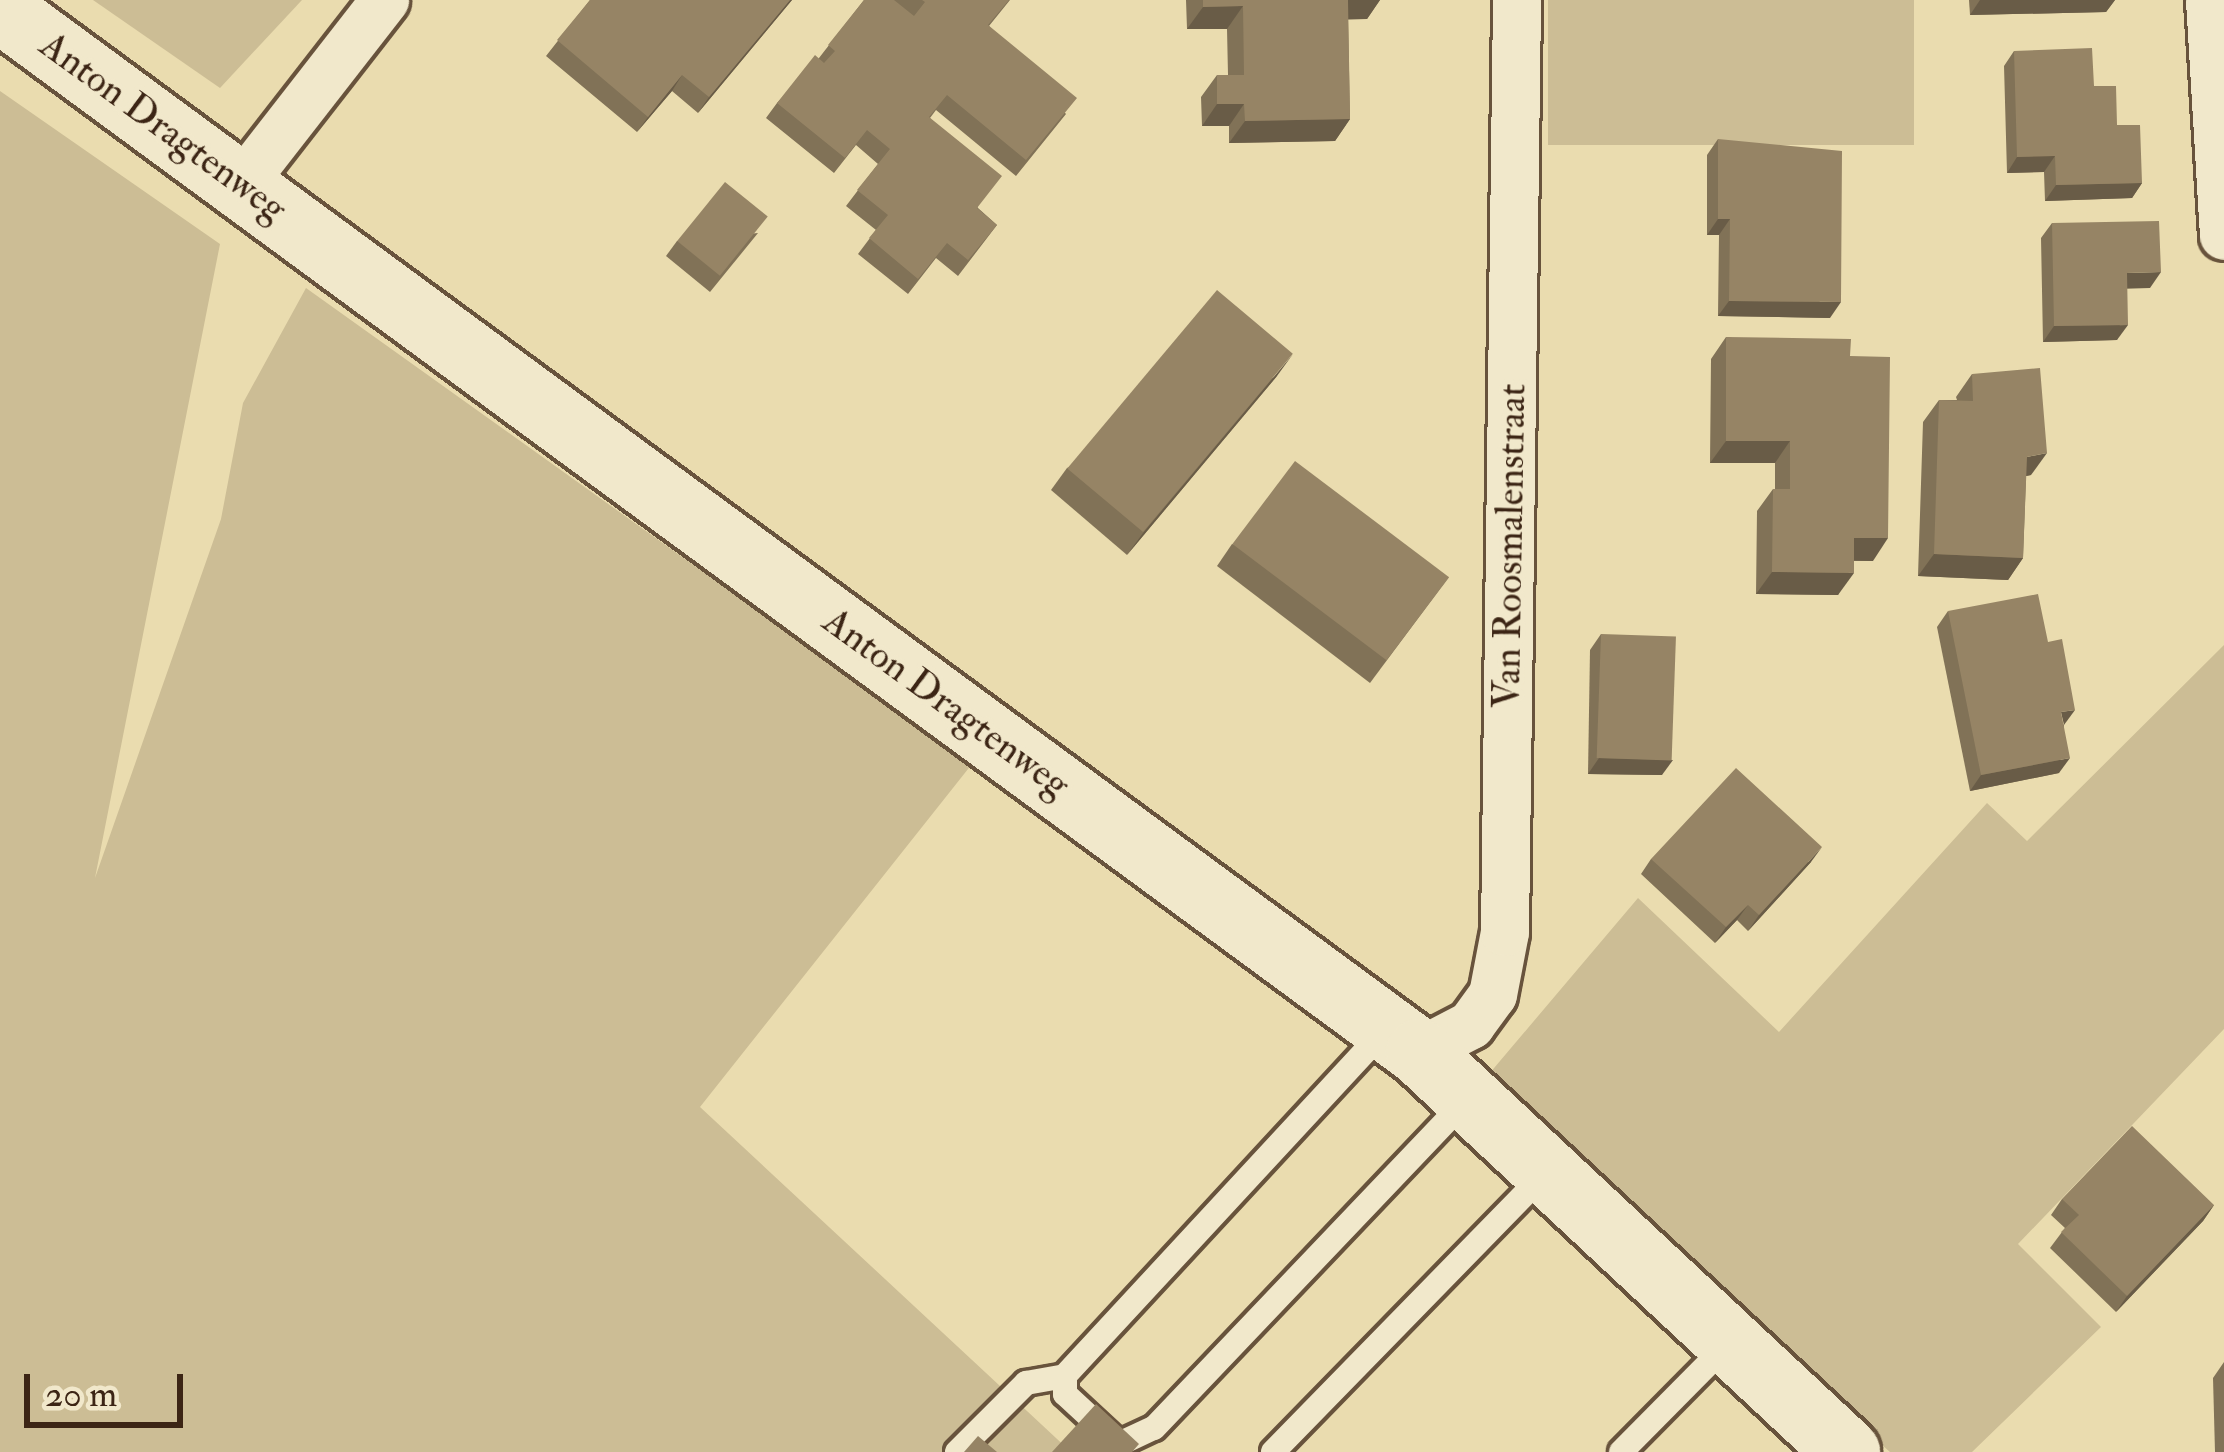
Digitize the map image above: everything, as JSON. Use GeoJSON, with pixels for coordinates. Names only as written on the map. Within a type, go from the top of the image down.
{"type":"FeatureCollection","features":[{"type":"Feature","properties":{"kind":"main road","name":"Anton Dragtenweg"},"geometry":{"type":"LineString","coordinates":[[0,9],[1402,1040],[1731,1342],[1824,1445]]}},
{"type":"Feature","properties":{"kind":"street"},"geometry":{"type":"LineString","coordinates":[[242,184],[385,0]]}},
{"type":"Feature","properties":{"kind":"street","name":"Van Roosmalenstraat"},"geometry":{"type":"LineString","coordinates":[[1402,1040],[1471,1025],[1503,950],[1517,0]]}},
{"type":"Feature","properties":{"kind":"street"},"geometry":{"type":"LineString","coordinates":[[2210,0],[2224,236]]}},
{"type":"Feature","properties":{"kind":"lane"},"geometry":{"type":"LineString","coordinates":[[957,1452],[1026,1383],[1065,1376],[1402,1040]]}},
{"type":"Feature","properties":{"kind":"lane"},"geometry":{"type":"LineString","coordinates":[[1065,1376],[1065,1394],[1119,1444],[1135,1445],[1468,1097]]}},
{"type":"Feature","properties":{"kind":"lane"},"geometry":{"type":"LineString","coordinates":[[1273,1452],[1548,1170]]}},
{"type":"Feature","properties":{"kind":"lane"},"geometry":{"type":"LineString","coordinates":[[1621,1452],[1731,1342]]}},
{"type":"Feature","properties":{"kind":"shaded area"},"geometry":{"type":"Polygon","coordinates":[[[93,0],[302,0],[220,88],[93,0]]]}},
{"type":"Feature","properties":{"kind":"shaded area"},"geometry":{"type":"Polygon","coordinates":[[[1548,0],[1914,0],[1914,145],[1548,145],[1548,0]]]}},
{"type":"Feature","properties":{"kind":"shaded area"},"geometry":{"type":"Polygon","coordinates":[[[0,91],[220,244],[95,878],[221,519],[243,403],[306,288],[972,764],[700,1107],[1071,1452],[0,1452],[0,91]]]}},
{"type":"Feature","properties":{"kind":"shaded area"},"geometry":{"type":"Polygon","coordinates":[[[2224,645],[2224,1029],[2018,1244],[2101,1327],[1972,1452],[1890,1452],[1478,1087],[1638,898],[1779,1032],[1987,803],[2027,841],[2224,645]]]}},
{"type":"Feature","properties":{"kind":"building"},"geometry":{"type":"Polygon","coordinates":[[[590,0],[790,0],[709,97],[682,75],[648,117],[557,40],[590,0]]]}},
{"type":"Feature","properties":{"kind":"building"},"geometry":{"type":"Polygon","coordinates":[[[864,0],[894,0],[914,16],[922,0],[1009,0],[988,25],[1077,98],[1026,160],[947,95],[929,117],[1002,176],[977,208],[997,225],[968,260],[947,243],[918,279],[869,238],[888,215],[857,190],[890,149],[867,130],[845,158],[777,103],[815,55],[824,63],[835,51],[828,45],[864,0]]]}},
{"type":"Feature","properties":{"kind":"building"},"geometry":{"type":"Polygon","coordinates":[[[1203,0],[1348,0],[1350,119],[1245,121],[1244,104],[1217,104],[1217,75],[1244,75],[1243,6],[1203,7],[1203,0]]]}},
{"type":"Feature","properties":{"kind":"building"},"geometry":{"type":"Polygon","coordinates":[[[2092,48],[2094,86],[2116,86],[2117,125],[2140,125],[2142,183],[2056,185],[2055,156],[2017,157],[2014,51],[2092,48]]]}},
{"type":"Feature","properties":{"kind":"building"},"geometry":{"type":"Polygon","coordinates":[[[1718,139],[1842,151],[1841,302],[1729,301],[1730,219],[1718,219],[1718,139]]]}},
{"type":"Feature","properties":{"kind":"building"},"geometry":{"type":"Polygon","coordinates":[[[725,182],[768,217],[720,276],[677,241],[725,182]]]}},
{"type":"Feature","properties":{"kind":"building"},"geometry":{"type":"Polygon","coordinates":[[[2159,221],[2161,272],[2127,273],[2128,325],[2054,326],[2052,223],[2159,221]]]}},
{"type":"Feature","properties":{"kind":"building"},"geometry":{"type":"Polygon","coordinates":[[[1217,290],[1293,354],[1143,532],[1067,468],[1217,290]]]}},
{"type":"Feature","properties":{"kind":"building"},"geometry":{"type":"Polygon","coordinates":[[[1726,337],[1851,339],[1850,356],[1890,357],[1888,538],[1854,538],[1854,573],[1772,572],[1773,489],[1790,489],[1790,441],[1726,441],[1726,337]]]}},
{"type":"Feature","properties":{"kind":"building"},"geometry":{"type":"Polygon","coordinates":[[[2040,368],[2047,453],[2027,457],[2023,558],[1934,554],[1939,400],[1973,401],[1972,374],[2040,368]]]}},
{"type":"Feature","properties":{"kind":"building"},"geometry":{"type":"Polygon","coordinates":[[[1295,461],[1449,577],[1387,660],[1232,544],[1295,461]]]}},
{"type":"Feature","properties":{"kind":"building"},"geometry":{"type":"Polygon","coordinates":[[[2038,594],[2048,642],[2062,639],[2075,710],[2061,712],[2070,758],[1981,775],[1948,611],[2038,594]]]}},
{"type":"Feature","properties":{"kind":"building"},"geometry":{"type":"Polygon","coordinates":[[[1601,634],[1676,637],[1672,761],[1597,758],[1601,634]]]}},
{"type":"Feature","properties":{"kind":"building"},"geometry":{"type":"Polygon","coordinates":[[[1736,768],[1822,847],[1759,915],[1748,905],[1726,927],[1651,859],[1736,768]]]}},
{"type":"Feature","properties":{"kind":"building"},"geometry":{"type":"Polygon","coordinates":[[[2132,1126],[2214,1205],[2127,1296],[2061,1232],[2079,1215],[2062,1199],[2132,1126]]]}},
{"type":"Feature","properties":{"kind":"building"},"geometry":{"type":"Polygon","coordinates":[[[1096,1404],[1139,1444],[1132,1452],[1052,1452],[1096,1404]]]}},
{"type":"Feature","properties":{"kind":"building"},"geometry":{"type":"Polygon","coordinates":[[[978,1436],[997,1452],[964,1452],[978,1436]]]}}]}
